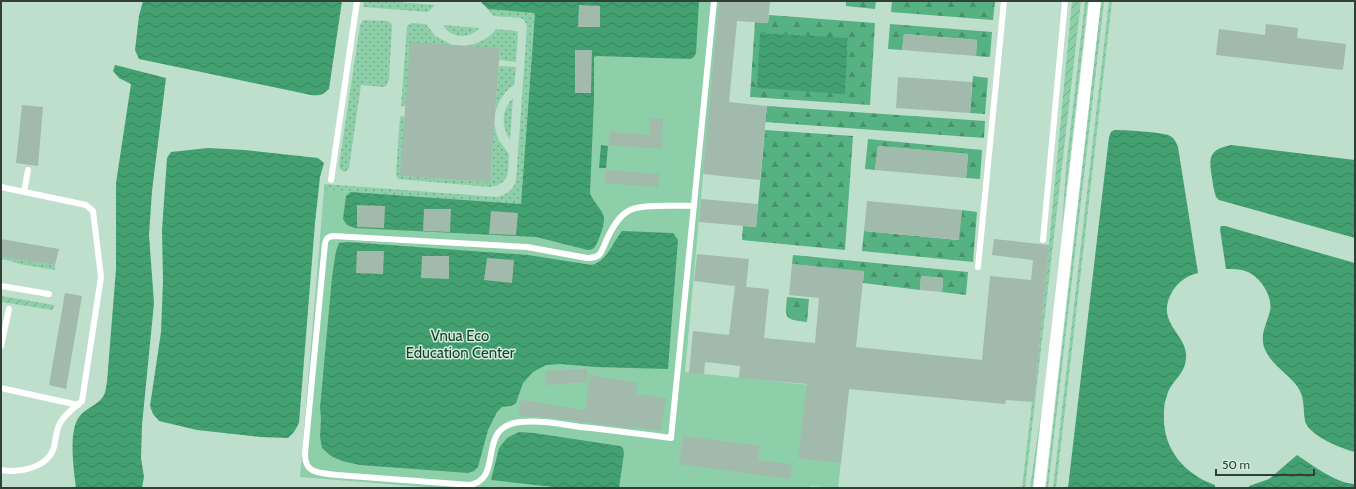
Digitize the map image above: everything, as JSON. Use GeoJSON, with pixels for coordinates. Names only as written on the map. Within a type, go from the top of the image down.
{"type":"FeatureCollection","features":[{"type":"Feature","properties":{"kind":"street"},"geometry":{"type":"LineString","coordinates":[[1039,488],[1095,1]]}},
{"type":"Feature","properties":{"kind":"lane"},"geometry":{"type":"LineString","coordinates":[[331,180],[358,1]]}},
{"type":"Feature","properties":{"kind":"lane"},"geometry":{"type":"LineString","coordinates":[[694,206],[638,208],[629,211],[614,225],[601,252],[598,256],[593,258],[547,250],[507,246],[329,236],[326,239],[324,251],[305,453],[306,464],[308,467],[316,472],[337,476],[470,485],[476,484],[484,478],[494,441],[498,432],[511,424],[532,422],[550,423],[671,438],[694,206],[714,1]]}},
{"type":"Feature","properties":{"kind":"lane"},"geometry":{"type":"LineString","coordinates":[[978,267],[1004,1]]}},
{"type":"Feature","properties":{"kind":"lane"},"geometry":{"type":"LineString","coordinates":[[1043,240],[1065,1]]}},
{"type":"Feature","properties":{"kind":"lane"},"geometry":{"type":"LineString","coordinates":[[24,192],[28,170]]}},
{"type":"Feature","properties":{"kind":"lane"},"geometry":{"type":"LineString","coordinates":[[1,187],[86,204],[93,211],[101,277],[82,401],[67,413],[59,424],[54,448],[47,460],[20,470],[1,470]]}},
{"type":"Feature","properties":{"kind":"lane"},"geometry":{"type":"LineString","coordinates":[[1,286],[49,294]]}},
{"type":"Feature","properties":{"kind":"lane"},"geometry":{"type":"LineString","coordinates":[[1,346],[8,309]]}},
{"type":"Feature","properties":{"kind":"lane"},"geometry":{"type":"LineString","coordinates":[[1,388],[78,405]]}},
{"type":"Feature","properties":{"kind":"shaded area"},"geometry":{"type":"Polygon","coordinates":[[[1,1],[1355,1],[1355,488],[1,488],[1,1]]]}},
{"type":"Feature","properties":{"kind":"green space"},"geometry":{"type":"Polygon","coordinates":[[[364,1],[435,5],[428,12],[363,7],[364,1]]]}},
{"type":"Feature","properties":{"kind":"green space","name":"Vnua Eco Education Center"},"geometry":{"type":"Polygon","coordinates":[[[480,1],[719,1],[685,372],[849,389],[838,488],[810,486],[810,488],[438,488],[300,477],[324,190],[521,204],[535,13],[488,9],[480,1]]]}},
{"type":"Feature","properties":{"kind":"green space"},"geometry":{"type":"Polygon","coordinates":[[[846,1],[876,1],[875,9],[846,6],[846,1]]]}},
{"type":"Feature","properties":{"kind":"green space"},"geometry":{"type":"Polygon","coordinates":[[[892,1],[995,1],[993,20],[891,12],[892,1]]]}},
{"type":"Feature","properties":{"kind":"green space"},"geometry":{"type":"Polygon","coordinates":[[[1072,1],[1081,1],[1025,488],[1022,488],[1032,402],[1034,402],[1072,1]]]}},
{"type":"Feature","properties":{"kind":"green space"},"geometry":{"type":"Polygon","coordinates":[[[1085,1],[1088,1],[1062,228],[1066,168],[1085,1]]]}},
{"type":"Feature","properties":{"kind":"green space"},"geometry":{"type":"Polygon","coordinates":[[[1101,1],[1104,1],[1048,488],[1046,488],[1101,1]]]}},
{"type":"Feature","properties":{"kind":"green space"},"geometry":{"type":"Polygon","coordinates":[[[1109,1],[1112,1],[1056,488],[1053,488],[1109,1]]]}},
{"type":"Feature","properties":{"kind":"green space"},"geometry":{"type":"Polygon","coordinates":[[[488,9],[535,12],[521,204],[324,190],[324,184],[497,197],[503,195],[511,189],[516,181],[527,26],[521,18],[493,16],[488,9]]]}},
{"type":"Feature","properties":{"kind":"green space"},"geometry":{"type":"Polygon","coordinates":[[[769,15],[875,23],[870,105],[750,97],[755,22],[768,23],[769,15]],[[761,33],[844,94],[848,39],[761,33]]]}},
{"type":"Feature","properties":{"kind":"green space"},"geometry":{"type":"Polygon","coordinates":[[[363,20],[387,21],[392,24],[389,80],[386,86],[382,87],[361,85],[349,168],[344,172],[340,169],[339,165],[360,25],[363,20]]]}},
{"type":"Feature","properties":{"kind":"green space"},"geometry":{"type":"Polygon","coordinates":[[[412,23],[426,24],[435,36],[452,45],[405,106],[401,106],[407,27],[412,23]]]}},
{"type":"Feature","properties":{"kind":"green space"},"geometry":{"type":"Polygon","coordinates":[[[890,24],[992,32],[990,57],[976,56],[977,40],[904,34],[902,50],[888,49],[890,24]]]}},
{"type":"Feature","properties":{"kind":"green space"},"geometry":{"type":"Polygon","coordinates":[[[443,25],[480,28],[476,32],[466,36],[460,36],[446,30],[443,25]]]}},
{"type":"Feature","properties":{"kind":"green space"},"geometry":{"type":"Polygon","coordinates":[[[496,29],[518,32],[516,62],[499,60],[500,49],[465,46],[474,44],[490,36],[496,29]]]}},
{"type":"Feature","properties":{"kind":"green space"},"geometry":{"type":"Polygon","coordinates":[[[499,66],[516,67],[514,85],[507,90],[502,97],[495,113],[499,66]]]}},
{"type":"Feature","properties":{"kind":"green space"},"geometry":{"type":"Polygon","coordinates":[[[973,76],[988,78],[985,114],[970,113],[973,76]]]}},
{"type":"Feature","properties":{"kind":"green space"},"geometry":{"type":"Polygon","coordinates":[[[513,98],[510,140],[505,129],[504,113],[513,98]]]}},
{"type":"Feature","properties":{"kind":"green space"},"geometry":{"type":"Polygon","coordinates":[[[767,106],[985,121],[984,138],[765,122],[767,106]]]}},
{"type":"Feature","properties":{"kind":"green space"},"geometry":{"type":"Polygon","coordinates":[[[400,116],[405,117],[401,176],[490,182],[494,124],[498,139],[509,154],[508,171],[505,180],[502,183],[490,187],[398,179],[396,175],[400,116]]]}},
{"type":"Feature","properties":{"kind":"green space"},"geometry":{"type":"Polygon","coordinates":[[[765,130],[853,136],[845,250],[742,240],[743,226],[756,227],[765,130]]]}},
{"type":"Feature","properties":{"kind":"green space"},"geometry":{"type":"Polygon","coordinates":[[[868,139],[982,150],[980,179],[966,178],[968,154],[878,146],[875,170],[865,169],[868,139]]]}},
{"type":"Feature","properties":{"kind":"green space"},"geometry":{"type":"Polygon","coordinates":[[[962,210],[977,212],[973,262],[862,251],[864,231],[958,240],[962,210]]]}},
{"type":"Feature","properties":{"kind":"green space"},"geometry":{"type":"Polygon","coordinates":[[[793,255],[968,272],[966,295],[942,292],[943,278],[921,276],[920,290],[863,283],[864,272],[792,264],[793,255]]]}},
{"type":"Feature","properties":{"kind":"green space"},"geometry":{"type":"Polygon","coordinates":[[[1,257],[55,265],[55,270],[19,264],[1,259],[1,257]]]}},
{"type":"Feature","properties":{"kind":"green space"},"geometry":{"type":"Polygon","coordinates":[[[1,296],[54,305],[53,310],[1,302],[1,296]]]}},
{"type":"Feature","properties":{"kind":"green space"},"geometry":{"type":"Polygon","coordinates":[[[787,297],[809,299],[807,322],[790,319],[788,317],[786,314],[787,297]]]}},
{"type":"Feature","properties":{"kind":"green space"},"geometry":{"type":"Polygon","coordinates":[[[1041,413],[1033,488],[1030,488],[1041,413]]]}},
{"type":"Feature","properties":{"kind":"water"},"geometry":{"type":"Polygon","coordinates":[[[143,1],[342,1],[329,89],[321,95],[311,95],[139,59],[135,50],[139,16],[143,1]]]}},
{"type":"Feature","properties":{"kind":"water"},"geometry":{"type":"Polygon","coordinates":[[[480,1],[699,1],[696,53],[694,57],[690,59],[594,57],[594,100],[590,193],[593,200],[602,212],[604,221],[596,246],[593,249],[588,250],[536,237],[355,228],[347,225],[343,219],[346,196],[351,192],[521,204],[535,13],[488,9],[480,1]]]}},
{"type":"Feature","properties":{"kind":"water"},"geometry":{"type":"Polygon","coordinates":[[[760,33],[848,38],[845,94],[757,88],[760,33]]]}},
{"type":"Feature","properties":{"kind":"water"},"geometry":{"type":"Polygon","coordinates":[[[115,65],[166,78],[152,191],[149,235],[154,303],[142,425],[141,458],[144,477],[142,488],[76,488],[73,442],[76,424],[79,417],[85,411],[102,398],[105,393],[107,382],[116,269],[116,183],[131,84],[119,78],[113,71],[115,65]]]}},
{"type":"Feature","properties":{"kind":"water"},"geometry":{"type":"Polygon","coordinates":[[[1114,130],[1150,132],[1168,135],[1173,138],[1178,147],[1198,273],[1186,278],[1177,285],[1172,292],[1168,303],[1167,312],[1169,321],[1183,342],[1186,350],[1186,359],[1184,368],[1168,393],[1164,406],[1164,426],[1171,449],[1177,458],[1194,474],[1215,485],[1215,488],[1068,488],[1109,137],[1111,132],[1114,130]]]}},
{"type":"Feature","properties":{"kind":"water"},"geometry":{"type":"Polygon","coordinates":[[[601,145],[608,146],[606,168],[599,168],[601,145]]]}},
{"type":"Feature","properties":{"kind":"water"},"geometry":{"type":"Polygon","coordinates":[[[1231,145],[1355,160],[1355,238],[1219,200],[1216,197],[1214,188],[1210,165],[1211,160],[1214,152],[1218,149],[1231,145]]]}},
{"type":"Feature","properties":{"kind":"water"},"geometry":{"type":"Polygon","coordinates":[[[208,148],[245,150],[318,158],[324,163],[320,177],[315,223],[299,423],[294,432],[288,438],[260,437],[197,430],[159,421],[153,414],[150,406],[161,332],[163,281],[162,230],[167,158],[171,152],[208,148]]]}},
{"type":"Feature","properties":{"kind":"water"},"geometry":{"type":"Polygon","coordinates":[[[1221,226],[1355,263],[1355,452],[1326,441],[1307,426],[1305,421],[1303,398],[1300,390],[1270,358],[1264,347],[1263,333],[1270,311],[1270,300],[1266,289],[1259,280],[1250,273],[1235,269],[1226,269],[1220,229],[1221,226]]]}},
{"type":"Feature","properties":{"kind":"water"},"geometry":{"type":"Polygon","coordinates":[[[622,231],[673,233],[678,240],[668,369],[596,367],[560,364],[546,365],[533,372],[523,383],[516,403],[511,406],[502,407],[497,412],[488,430],[478,467],[474,471],[468,473],[360,465],[342,461],[331,456],[322,448],[320,437],[320,408],[332,277],[336,251],[339,243],[348,242],[528,255],[592,265],[597,263],[606,255],[622,231]]]}},
{"type":"Feature","properties":{"kind":"water"},"geometry":{"type":"Polygon","coordinates":[[[519,432],[620,446],[623,448],[624,453],[619,488],[563,488],[491,480],[499,448],[507,438],[519,432]]]}},
{"type":"Feature","properties":{"kind":"water"},"geometry":{"type":"Polygon","coordinates":[[[1297,455],[1340,481],[1355,484],[1355,488],[1249,488],[1249,486],[1269,479],[1297,455]]]}},
{"type":"Feature","properties":{"kind":"building"},"geometry":{"type":"Polygon","coordinates":[[[719,1],[770,1],[768,23],[737,21],[729,102],[767,106],[760,180],[703,174],[719,1]]]}},
{"type":"Feature","properties":{"kind":"building"},"geometry":{"type":"Polygon","coordinates":[[[579,5],[600,6],[600,27],[578,27],[579,5]]]}},
{"type":"Feature","properties":{"kind":"building"},"geometry":{"type":"Polygon","coordinates":[[[1266,24],[1298,28],[1297,38],[1346,44],[1343,70],[1216,55],[1219,29],[1265,35],[1266,24]]]}},
{"type":"Feature","properties":{"kind":"building"},"geometry":{"type":"Polygon","coordinates":[[[904,34],[977,40],[976,56],[902,50],[904,34]]]}},
{"type":"Feature","properties":{"kind":"building"},"geometry":{"type":"Polygon","coordinates":[[[410,42],[500,48],[490,182],[400,176],[410,42]]]}},
{"type":"Feature","properties":{"kind":"building"},"geometry":{"type":"Polygon","coordinates":[[[575,50],[592,50],[591,93],[575,93],[575,50]]]}},
{"type":"Feature","properties":{"kind":"building"},"geometry":{"type":"Polygon","coordinates":[[[898,77],[972,82],[970,113],[896,108],[898,77]]]}},
{"type":"Feature","properties":{"kind":"building"},"geometry":{"type":"Polygon","coordinates":[[[22,105],[43,107],[38,166],[16,163],[22,105]]]}},
{"type":"Feature","properties":{"kind":"building"},"geometry":{"type":"Polygon","coordinates":[[[650,118],[663,119],[662,149],[608,145],[610,132],[649,135],[650,118]]]}},
{"type":"Feature","properties":{"kind":"building"},"geometry":{"type":"Polygon","coordinates":[[[878,146],[968,154],[966,178],[875,170],[878,146]]]}},
{"type":"Feature","properties":{"kind":"building"},"geometry":{"type":"Polygon","coordinates":[[[606,170],[659,174],[658,187],[605,183],[606,170]]]}},
{"type":"Feature","properties":{"kind":"building"},"geometry":{"type":"Polygon","coordinates":[[[701,199],[758,204],[756,227],[699,222],[701,199]]]}},
{"type":"Feature","properties":{"kind":"building"},"geometry":{"type":"Polygon","coordinates":[[[867,201],[962,210],[959,240],[864,231],[867,201]]]}},
{"type":"Feature","properties":{"kind":"building"},"geometry":{"type":"Polygon","coordinates":[[[357,205],[385,206],[384,228],[357,227],[357,205]]]}},
{"type":"Feature","properties":{"kind":"building"},"geometry":{"type":"Polygon","coordinates":[[[424,209],[451,209],[450,232],[423,231],[424,209]]]}},
{"type":"Feature","properties":{"kind":"building"},"geometry":{"type":"Polygon","coordinates":[[[491,211],[518,213],[516,235],[489,234],[491,211]]]}},
{"type":"Feature","properties":{"kind":"building"},"geometry":{"type":"Polygon","coordinates":[[[1,239],[59,249],[55,265],[1,257],[1,239]]]}},
{"type":"Feature","properties":{"kind":"building"},"geometry":{"type":"Polygon","coordinates":[[[994,239],[1049,245],[1034,402],[1006,400],[1005,404],[849,389],[841,463],[798,458],[807,384],[739,378],[740,366],[705,362],[704,374],[689,373],[693,331],[729,335],[735,286],[694,281],[697,254],[749,259],[746,287],[769,289],[764,338],[815,343],[819,298],[789,295],[792,264],[864,271],[856,347],[982,360],[990,276],[1031,280],[1033,260],[992,255],[994,239]]]}},
{"type":"Feature","properties":{"kind":"building"},"geometry":{"type":"Polygon","coordinates":[[[357,251],[384,251],[383,274],[356,273],[357,251]]]}},
{"type":"Feature","properties":{"kind":"building"},"geometry":{"type":"Polygon","coordinates":[[[422,256],[449,256],[449,279],[421,278],[422,256]]]}},
{"type":"Feature","properties":{"kind":"building"},"geometry":{"type":"Polygon","coordinates":[[[487,258],[514,260],[512,283],[484,280],[487,258]]]}},
{"type":"Feature","properties":{"kind":"building"},"geometry":{"type":"Polygon","coordinates":[[[921,276],[943,278],[942,292],[920,290],[921,276]]]}},
{"type":"Feature","properties":{"kind":"building"},"geometry":{"type":"Polygon","coordinates":[[[65,293],[82,296],[66,389],[49,385],[65,293]]]}},
{"type":"Feature","properties":{"kind":"building"},"geometry":{"type":"Polygon","coordinates":[[[587,369],[588,382],[546,385],[545,371],[587,369]]]}},
{"type":"Feature","properties":{"kind":"building"},"geometry":{"type":"Polygon","coordinates":[[[590,375],[637,383],[636,394],[666,399],[661,431],[631,426],[630,428],[551,418],[519,416],[521,400],[585,410],[590,375]]]}},
{"type":"Feature","properties":{"kind":"building"},"geometry":{"type":"Polygon","coordinates":[[[683,436],[760,446],[758,460],[792,465],[790,479],[679,464],[683,436]]]}}]}
